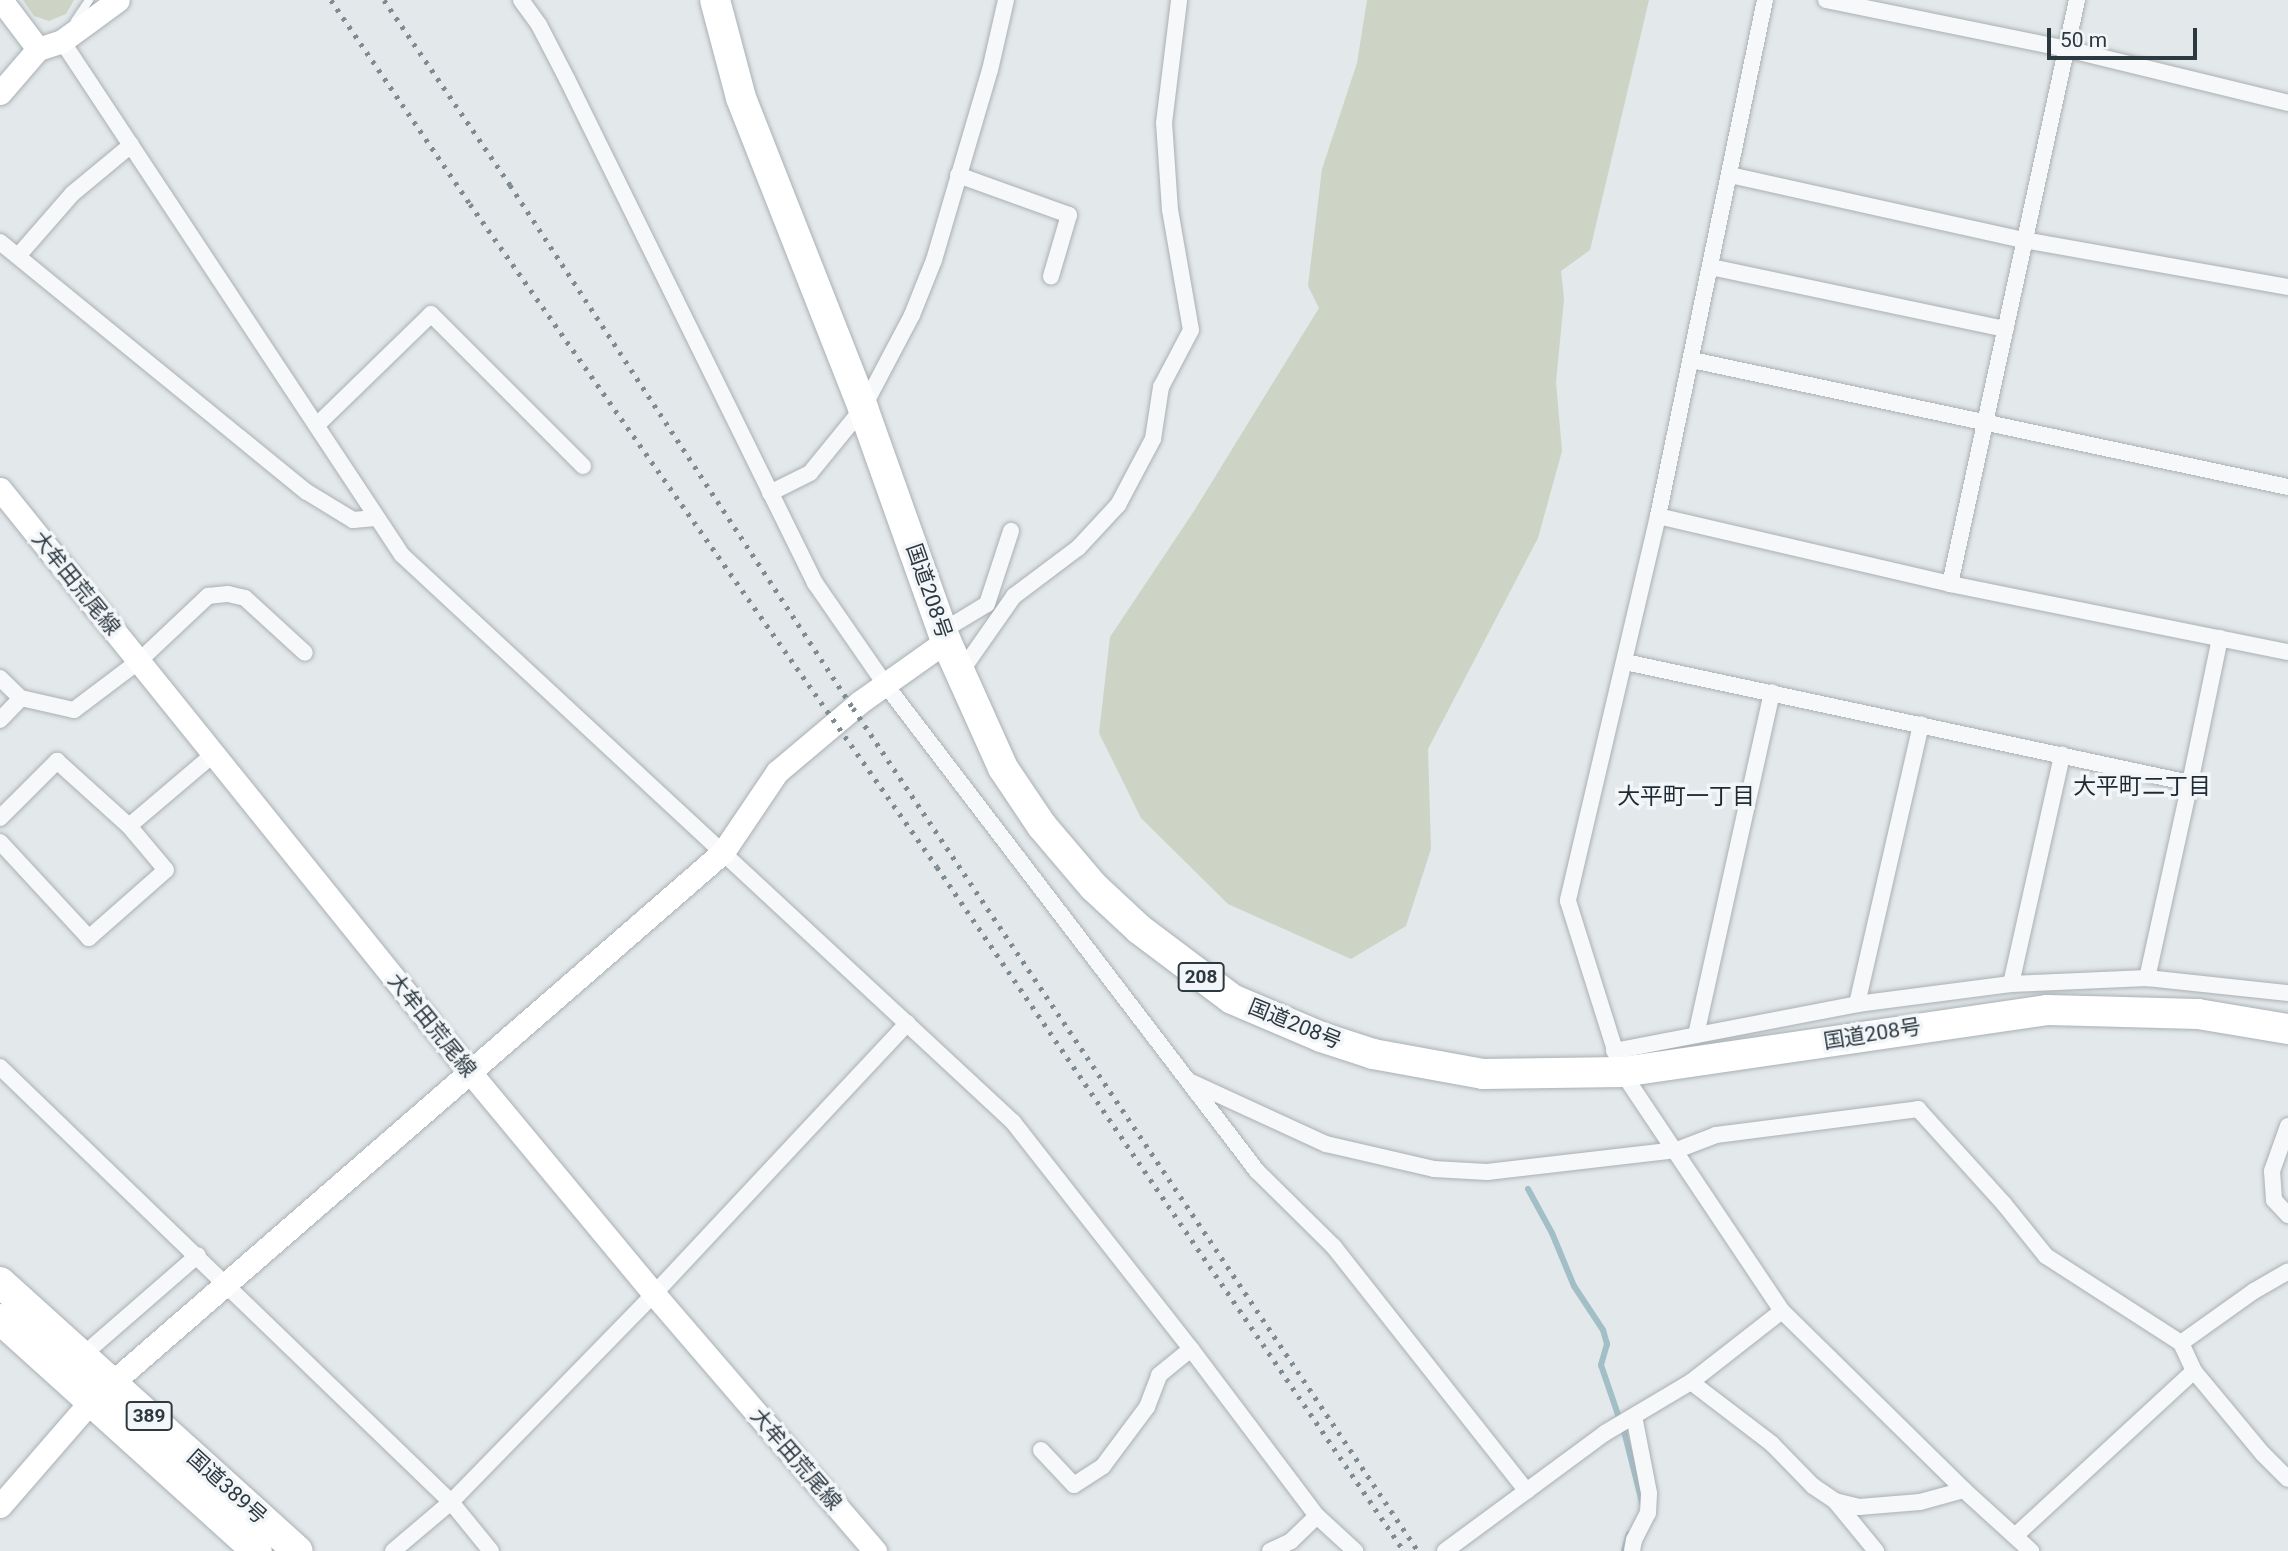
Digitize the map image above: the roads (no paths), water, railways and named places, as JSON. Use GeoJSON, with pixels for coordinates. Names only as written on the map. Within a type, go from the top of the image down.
{"type":"FeatureCollection","features":[{"type":"Feature","properties":{"kind":"highway","name":"国道208号"},"geometry":{"type":"LineString","coordinates":[[715,0],[741,98],[863,408],[945,635],[1003,768],[1060,848],[1094,887],[1139,929],[1232,999],[1321,1037],[1373,1054],[1483,1074],[1618,1061],[2047,1010],[2198,1014],[2288,1029]]}},
{"type":"Feature","properties":{"kind":"highway","name":"国道389号"},"geometry":{"type":"LineString","coordinates":[[0,1282],[83,1355],[101,1392],[257,1551]]}},
{"type":"Feature","properties":{"kind":"highway","name":"国道389号"},"geometry":{"type":"LineString","coordinates":[[0,1319],[101,1392],[298,1551]]}},
{"type":"Feature","properties":{"kind":"street"},"geometry":{"type":"LineString","coordinates":[[1,0],[38,49]]}},
{"type":"Feature","properties":{"kind":"street"},"geometry":{"type":"LineString","coordinates":[[0,93],[38,49],[62,41],[118,0]]}},
{"type":"Feature","properties":{"kind":"street"},"geometry":{"type":"LineString","coordinates":[[521,0],[539,25],[568,79],[815,583],[885,684],[1257,1171],[1334,1247],[1527,1491]]}},
{"type":"Feature","properties":{"kind":"street"},"geometry":{"type":"LineString","coordinates":[[770,492],[810,473],[863,408],[917,304],[934,260],[990,70],[1006,0]]}},
{"type":"Feature","properties":{"kind":"street"},"geometry":{"type":"LineString","coordinates":[[960,673],[1014,596],[1078,548],[1118,505],[1153,439],[1160,387],[1191,330],[1170,210],[1164,124],[1179,0]]}},
{"type":"Feature","properties":{"kind":"street"},"geometry":{"type":"LineString","coordinates":[[1765,0],[1658,516],[1568,901],[1618,1061],[1782,1311],[1964,1490],[2031,1551]]}},
{"type":"Feature","properties":{"kind":"street"},"geometry":{"type":"LineString","coordinates":[[1826,0],[2067,49],[2288,103]]}},
{"type":"Feature","properties":{"kind":"street"},"geometry":{"type":"LineString","coordinates":[[1950,584],[1987,425],[2024,240],[2077,0]]}},
{"type":"Feature","properties":{"kind":"street"},"geometry":{"type":"LineString","coordinates":[[62,41],[402,555],[1013,1122],[1191,1349],[1317,1516],[1355,1551]]}},
{"type":"Feature","properties":{"kind":"street"},"geometry":{"type":"LineString","coordinates":[[18,256],[72,194],[131,145]]}},
{"type":"Feature","properties":{"kind":"street"},"geometry":{"type":"LineString","coordinates":[[958,175],[1069,215],[1051,276]]}},
{"type":"Feature","properties":{"kind":"street"},"geometry":{"type":"LineString","coordinates":[[1730,175],[2024,240],[2288,287]]}},
{"type":"Feature","properties":{"kind":"street"},"geometry":{"type":"LineString","coordinates":[[0,242],[307,492],[353,520],[376,518]]}},
{"type":"Feature","properties":{"kind":"street"},"geometry":{"type":"LineString","coordinates":[[1711,267],[2006,330]]}},
{"type":"Feature","properties":{"kind":"street"},"geometry":{"type":"LineString","coordinates":[[317,425],[431,314],[583,466]]}},
{"type":"Feature","properties":{"kind":"street"},"geometry":{"type":"LineString","coordinates":[[1692,360],[2288,487]]}},
{"type":"Feature","properties":{"kind":"street","name":"大牟田荒尾線"},"geometry":{"type":"LineString","coordinates":[[1,493],[469,1071],[654,1294],[875,1551]]}},
{"type":"Feature","properties":{"kind":"street"},"geometry":{"type":"LineString","coordinates":[[1658,516],[1950,584],[2288,652]]}},
{"type":"Feature","properties":{"kind":"street"},"geometry":{"type":"LineString","coordinates":[[0,1506],[101,1392],[723,852],[777,772],[987,604],[1011,531]]}},
{"type":"Feature","properties":{"kind":"street"},"geometry":{"type":"LineString","coordinates":[[0,678],[21,698],[74,710],[139,661],[208,596],[228,594],[245,598],[305,653]]}},
{"type":"Feature","properties":{"kind":"street"},"geometry":{"type":"LineString","coordinates":[[2147,978],[2220,638]]}},
{"type":"Feature","properties":{"kind":"street"},"geometry":{"type":"LineString","coordinates":[[1625,662],[2190,783]]}},
{"type":"Feature","properties":{"kind":"street"},"geometry":{"type":"LineString","coordinates":[[1696,1035],[1772,692]]}},
{"type":"Feature","properties":{"kind":"street"},"geometry":{"type":"LineString","coordinates":[[0,720],[21,698]]}},
{"type":"Feature","properties":{"kind":"street"},"geometry":{"type":"LineString","coordinates":[[1857,1004],[1921,724]]}},
{"type":"Feature","properties":{"kind":"street"},"geometry":{"type":"LineString","coordinates":[[129,826],[214,754]]}},
{"type":"Feature","properties":{"kind":"street"},"geometry":{"type":"LineString","coordinates":[[2011,984],[2062,755]]}},
{"type":"Feature","properties":{"kind":"street"},"geometry":{"type":"LineString","coordinates":[[0,818],[58,761],[129,826],[166,870],[89,938],[0,842]]}},
{"type":"Feature","properties":{"kind":"street"},"geometry":{"type":"LineString","coordinates":[[1618,1061],[1696,1035],[1857,1004],[2011,984],[2147,978],[2288,993]]}},
{"type":"Feature","properties":{"kind":"street"},"geometry":{"type":"LineString","coordinates":[[393,1551],[451,1502],[654,1294],[908,1023]]}},
{"type":"Feature","properties":{"kind":"street"},"geometry":{"type":"LineString","coordinates":[[0,1067],[198,1255],[451,1502],[491,1551]]}},
{"type":"Feature","properties":{"kind":"street"},"geometry":{"type":"LineString","coordinates":[[1186,1079],[1326,1144],[1434,1169],[1487,1172],[1677,1150],[1716,1135],[1918,1110],[2004,1204],[2046,1256],[2181,1343],[2194,1371],[2263,1454],[2288,1479]]}},
{"type":"Feature","properties":{"kind":"street"},"geometry":{"type":"LineString","coordinates":[[2288,1126],[2272,1171],[2274,1200],[2288,1214]]}},
{"type":"Feature","properties":{"kind":"street"},"geometry":{"type":"LineString","coordinates":[[83,1355],[198,1255]]}},
{"type":"Feature","properties":{"kind":"street"},"geometry":{"type":"LineString","coordinates":[[2181,1343],[2254,1291],[2288,1271]]}},
{"type":"Feature","properties":{"kind":"street"},"geometry":{"type":"LineString","coordinates":[[1445,1551],[1605,1433],[1691,1382],[1782,1311]]}},
{"type":"Feature","properties":{"kind":"street"},"geometry":{"type":"LineString","coordinates":[[1041,1450],[1074,1485],[1103,1466],[1147,1407],[1159,1375],[1191,1349]]}},
{"type":"Feature","properties":{"kind":"street"},"geometry":{"type":"LineString","coordinates":[[2015,1536],[2194,1371]]}},
{"type":"Feature","properties":{"kind":"street"},"geometry":{"type":"LineString","coordinates":[[1691,1382],[1772,1444],[1813,1486],[1835,1502],[1876,1551]]}},
{"type":"Feature","properties":{"kind":"street"},"geometry":{"type":"LineString","coordinates":[[1632,1551],[1634,1540],[1648,1513],[1649,1493],[1634,1416]]}},
{"type":"Feature","properties":{"kind":"street"},"geometry":{"type":"LineString","coordinates":[[1835,1502],[1859,1507],[1920,1502],[1964,1490]]}},
{"type":"Feature","properties":{"kind":"street"},"geometry":{"type":"LineString","coordinates":[[1270,1551],[1291,1541],[1317,1516]]}},
{"type":"Feature","properties":{"kind":"lane"},"geometry":{"type":"LineString","coordinates":[[62,41],[89,0]]}},
{"type":"Feature","properties":{"kind":"waterway"},"geometry":{"type":"LineString","coordinates":[[1528,1189],[1552,1233],[1574,1286],[1603,1330],[1607,1344],[1601,1365],[1625,1435],[1643,1506]]}},
{"type":"Feature","properties":{"kind":"waterway"},"geometry":{"type":"LineString","coordinates":[[1624,1551],[1629,1534]]}},
{"type":"Feature","properties":{"kind":"railway"},"geometry":{"type":"LineString","coordinates":[[331,0],[470,204],[937,867],[1404,1551]]}},
{"type":"Feature","properties":{"kind":"railway"},"geometry":{"type":"LineString","coordinates":[[384,0],[510,185],[853,708],[1418,1551]]}},
{"type":"Feature","properties":{"kind":"district","name":"大平町二丁目"},"geometry":{"type":"Point","coordinates":[2142,787]}},
{"type":"Feature","properties":{"kind":"district","name":"大平町一丁目"},"geometry":{"type":"Point","coordinates":[1686,797]}}]}
